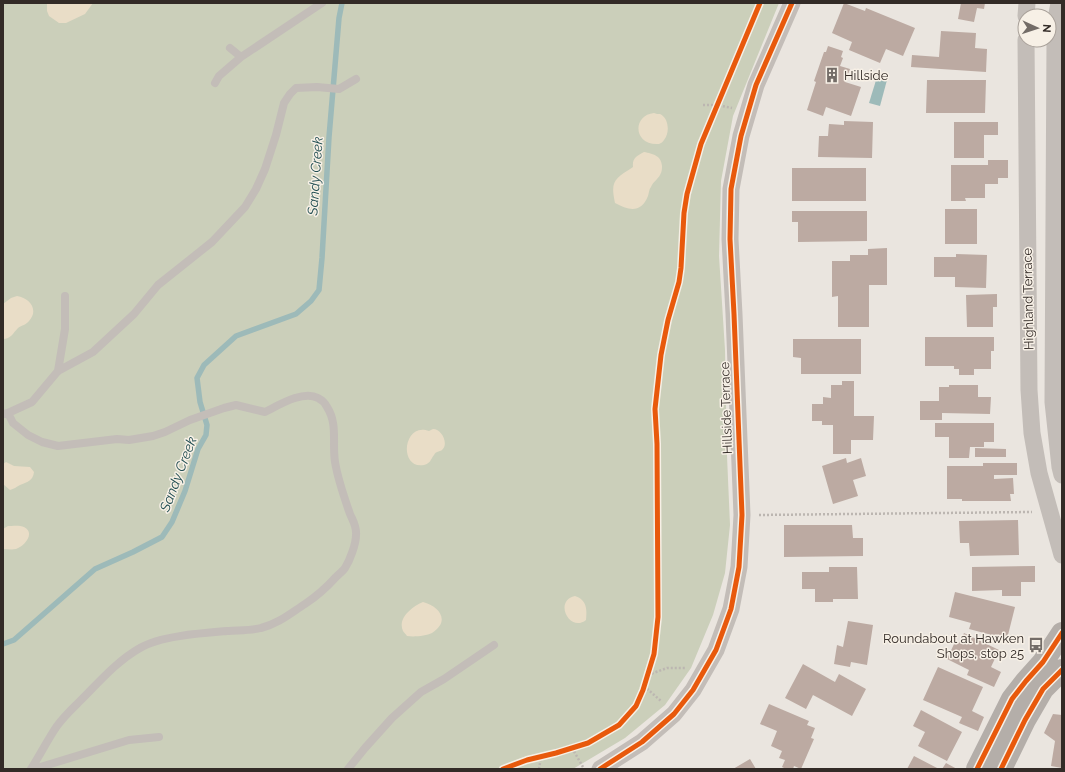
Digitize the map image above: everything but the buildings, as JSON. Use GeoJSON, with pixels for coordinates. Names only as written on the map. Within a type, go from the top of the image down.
{"type":"FeatureCollection","features":[{"type":"Feature","properties":{"kind":"main road"},"geometry":{"type":"LineString","coordinates":[[977,769],[1012,699],[1043,662],[1062,634]]}},
{"type":"Feature","properties":{"kind":"main road"},"geometry":{"type":"LineString","coordinates":[[1001,769],[1025,720],[1043,689],[1062,670]]}},
{"type":"Feature","properties":{"kind":"street","name":"Hillside Terrace"},"geometry":{"type":"LineString","coordinates":[[600,769],[642,742],[674,714],[693,690],[716,650],[731,609],[738,567],[742,515],[730,239],[731,189],[740,136],[756,85],[792,3]]}},
{"type":"Feature","properties":{"kind":"street","name":"Highland Terrace"},"geometry":{"type":"LineString","coordinates":[[1059,3],[1056,19],[1055,41],[1053,402],[1062,475]]}},
{"type":"Feature","properties":{"kind":"street","name":"Highland Terrace"},"geometry":{"type":"LineString","coordinates":[[1026,48],[1029,390],[1032,432],[1039,473],[1062,555]]}},
{"type":"Feature","properties":{"kind":"lane"},"geometry":{"type":"LineString","coordinates":[[215,83],[219,76],[241,57],[322,3]]}},
{"type":"Feature","properties":{"kind":"lane"},"geometry":{"type":"LineString","coordinates":[[230,48],[241,57]]}},
{"type":"Feature","properties":{"kind":"lane"},"geometry":{"type":"LineString","coordinates":[[32,769],[57,725],[104,677],[122,661],[141,648],[159,640],[183,636],[228,630],[244,631],[261,628],[281,620],[315,597],[345,568],[354,545],[356,534],[355,523],[350,514],[337,474],[335,460],[335,429],[332,417],[324,402],[318,397],[308,395],[297,397],[265,412],[236,406],[224,408],[190,420],[153,436],[129,440],[117,439],[58,446],[42,442],[28,435],[13,423],[6,413],[32,402],[58,371],[92,352],[134,314],[158,285],[212,242],[245,207],[266,169],[284,102],[296,88],[317,87],[339,89],[356,79]]}},
{"type":"Feature","properties":{"kind":"lane"},"geometry":{"type":"LineString","coordinates":[[58,371],[65,329],[65,296]]}},
{"type":"Feature","properties":{"kind":"lane"},"geometry":{"type":"LineString","coordinates":[[348,769],[392,718],[421,692],[444,679],[494,645]]}},
{"type":"Feature","properties":{"kind":"lane"},"geometry":{"type":"LineString","coordinates":[[32,769],[129,740],[159,737]]}},
{"type":"Feature","properties":{"kind":"path"},"geometry":{"type":"LineString","coordinates":[[714,112],[720,98]]}},
{"type":"Feature","properties":{"kind":"path"},"geometry":{"type":"LineString","coordinates":[[703,105],[717,105],[736,108]]}},
{"type":"Feature","properties":{"kind":"path"},"geometry":{"type":"LineString","coordinates":[[760,515],[1034,512]]}},
{"type":"Feature","properties":{"kind":"path"},"geometry":{"type":"LineString","coordinates":[[650,668],[644,688],[665,705]]}},
{"type":"Feature","properties":{"kind":"path"},"geometry":{"type":"LineString","coordinates":[[648,675],[667,668],[691,668]]}},
{"type":"Feature","properties":{"kind":"path"},"geometry":{"type":"LineString","coordinates":[[572,748],[582,764]]}},
{"type":"Feature","properties":{"kind":"path"},"geometry":{"type":"LineString","coordinates":[[534,758],[548,755]]}},
{"type":"Feature","properties":{"kind":"path"},"geometry":{"type":"LineString","coordinates":[[539,769],[541,757]]}},
{"type":"Feature","properties":{"kind":"green space"},"geometry":{"type":"Polygon","coordinates":[[[3,3],[779,3],[733,116],[721,181],[719,256],[725,350],[730,525],[725,573],[713,615],[691,668],[665,705],[625,738],[573,769],[3,769],[3,3]]]}},
{"type":"Feature","properties":{"kind":"sand"},"geometry":{"type":"Polygon","coordinates":[[[47,3],[93,3],[85,14],[66,23],[59,23],[49,16],[47,11],[47,3]]]}},
{"type":"Feature","properties":{"kind":"sand"},"geometry":{"type":"Polygon","coordinates":[[[654,113],[663,116],[668,126],[666,137],[659,144],[650,143],[644,140],[640,136],[638,130],[642,119],[647,115],[654,113]]]}},
{"type":"Feature","properties":{"kind":"sand"},"geometry":{"type":"Polygon","coordinates":[[[644,152],[653,154],[660,159],[662,167],[661,173],[652,185],[642,206],[629,209],[615,203],[613,189],[615,181],[622,174],[633,167],[633,161],[644,152]]]}},
{"type":"Feature","properties":{"kind":"sand"},"geometry":{"type":"Polygon","coordinates":[[[17,296],[26,299],[32,305],[32,317],[28,322],[18,328],[10,337],[3,339],[3,304],[11,298],[17,296]]]}},
{"type":"Feature","properties":{"kind":"sand"},"geometry":{"type":"Polygon","coordinates":[[[433,429],[439,431],[444,437],[444,447],[436,453],[428,463],[424,465],[416,465],[410,460],[407,454],[409,439],[414,433],[420,430],[429,431],[433,429]]]}},
{"type":"Feature","properties":{"kind":"sand"},"geometry":{"type":"Polygon","coordinates":[[[6,462],[14,466],[30,467],[34,472],[31,479],[10,490],[3,484],[3,464],[6,462]]]}},
{"type":"Feature","properties":{"kind":"sand"},"geometry":{"type":"Polygon","coordinates":[[[8,526],[24,527],[29,533],[28,540],[19,548],[3,549],[3,529],[8,526]]]}},
{"type":"Feature","properties":{"kind":"sand"},"geometry":{"type":"Polygon","coordinates":[[[575,596],[584,602],[586,609],[586,620],[580,623],[574,622],[566,615],[565,604],[568,599],[575,596]]]}},
{"type":"Feature","properties":{"kind":"sand"},"geometry":{"type":"Polygon","coordinates":[[[423,602],[438,610],[441,614],[441,624],[432,633],[420,636],[407,636],[403,631],[402,626],[404,617],[415,606],[423,602]]]}},
{"type":"Feature","properties":{"kind":"water"},"geometry":{"type":"Polygon","coordinates":[[[877,77],[887,80],[880,106],[869,103],[877,77]]]}},
{"type":"Feature","properties":{"kind":"waterway","name":"Sandy Creek"},"geometry":{"type":"LineString","coordinates":[[3,644],[14,640],[95,569],[162,537],[172,522],[185,491],[198,449],[206,435],[207,425],[200,402],[197,378],[204,365],[236,336],[296,314],[311,301],[319,290],[329,137],[339,18],[342,3]]}},
{"type":"Feature","properties":{"kind":"cycle path"},"geometry":{"type":"LineString","coordinates":[[503,769],[527,760],[588,743],[619,725],[636,706],[643,690],[654,654],[658,617],[657,444],[655,409],[661,355],[668,320],[679,282],[684,213],[687,194],[701,144],[760,3]]}},
{"type":"Feature","properties":{"kind":"cycle path"},"geometry":{"type":"LineString","coordinates":[[600,769],[642,742],[674,714],[693,690],[716,650],[731,609],[739,567],[742,515],[730,239],[731,189],[741,136],[756,85],[792,3]]}},
{"type":"Feature","properties":{"kind":"cycle path"},"geometry":{"type":"LineString","coordinates":[[977,769],[1012,699],[1043,662],[1062,633]]}},
{"type":"Feature","properties":{"kind":"cycle path"},"geometry":{"type":"LineString","coordinates":[[1001,769],[1025,720],[1043,689],[1062,670]]}},
{"type":"Feature","properties":{"kind":"place","name":"Hillside"},"geometry":{"type":"Point","coordinates":[832,75]}},
{"type":"Feature","properties":{"kind":"place","name":"Roundabout at Hawken Shops, stop 25"},"geometry":{"type":"Point","coordinates":[1036,645]}}]}
